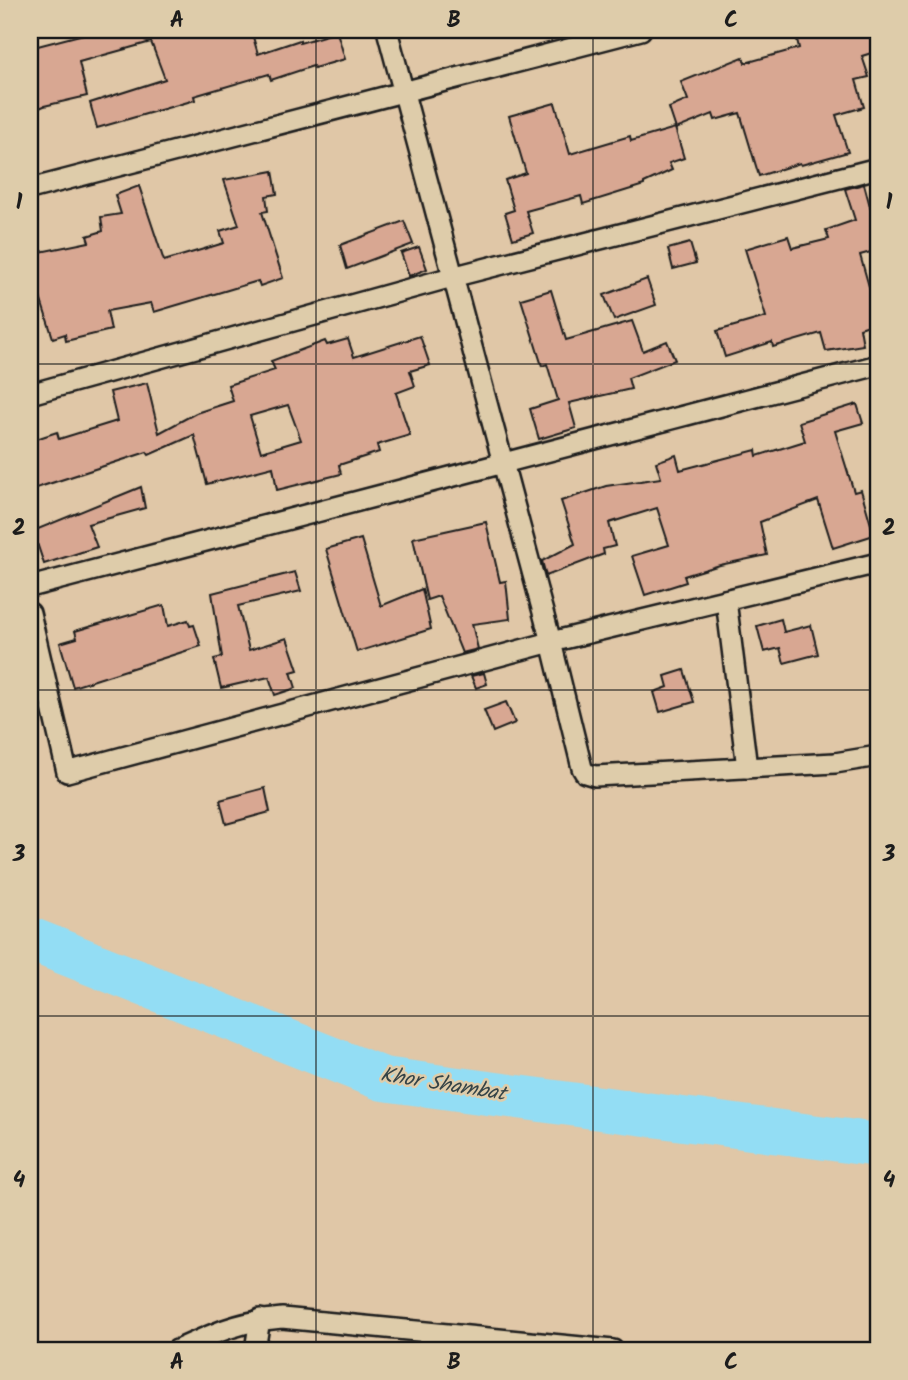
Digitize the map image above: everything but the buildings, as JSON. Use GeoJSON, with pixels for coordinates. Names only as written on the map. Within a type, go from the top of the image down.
{"type":"FeatureCollection","features":[{"type":"Feature","properties":{"kind":"street"},"geometry":{"type":"LineString","coordinates":[[387,30],[585,773],[595,776],[835,763],[878,756]]}},
{"type":"Feature","properties":{"kind":"street"},"geometry":{"type":"LineString","coordinates":[[30,189],[641,30]]}},
{"type":"Feature","properties":{"kind":"street"},"geometry":{"type":"LineString","coordinates":[[30,394],[452,277],[878,168]]}},
{"type":"Feature","properties":{"kind":"street"},"geometry":{"type":"LineString","coordinates":[[30,587],[878,365]]}},
{"type":"Feature","properties":{"kind":"street"},"geometry":{"type":"LineString","coordinates":[[30,613],[67,772],[551,642],[726,600],[877,569]]}},
{"type":"Feature","properties":{"kind":"street"},"geometry":{"type":"LineString","coordinates":[[726,600],[747,768]]}},
{"type":"Feature","properties":{"kind":"street"},"geometry":{"type":"LineString","coordinates":[[177,1350],[221,1330],[260,1319],[282,1318],[579,1349],[613,1350]]}},
{"type":"Feature","properties":{"kind":"street"},"geometry":{"type":"LineString","coordinates":[[255,1350],[260,1319]]}},
{"type":"Feature","properties":{"kind":"waterway","name":"Khor Shambat"},"geometry":{"type":"LineString","coordinates":[[30,939],[383,1079],[878,1145]]}}]}
